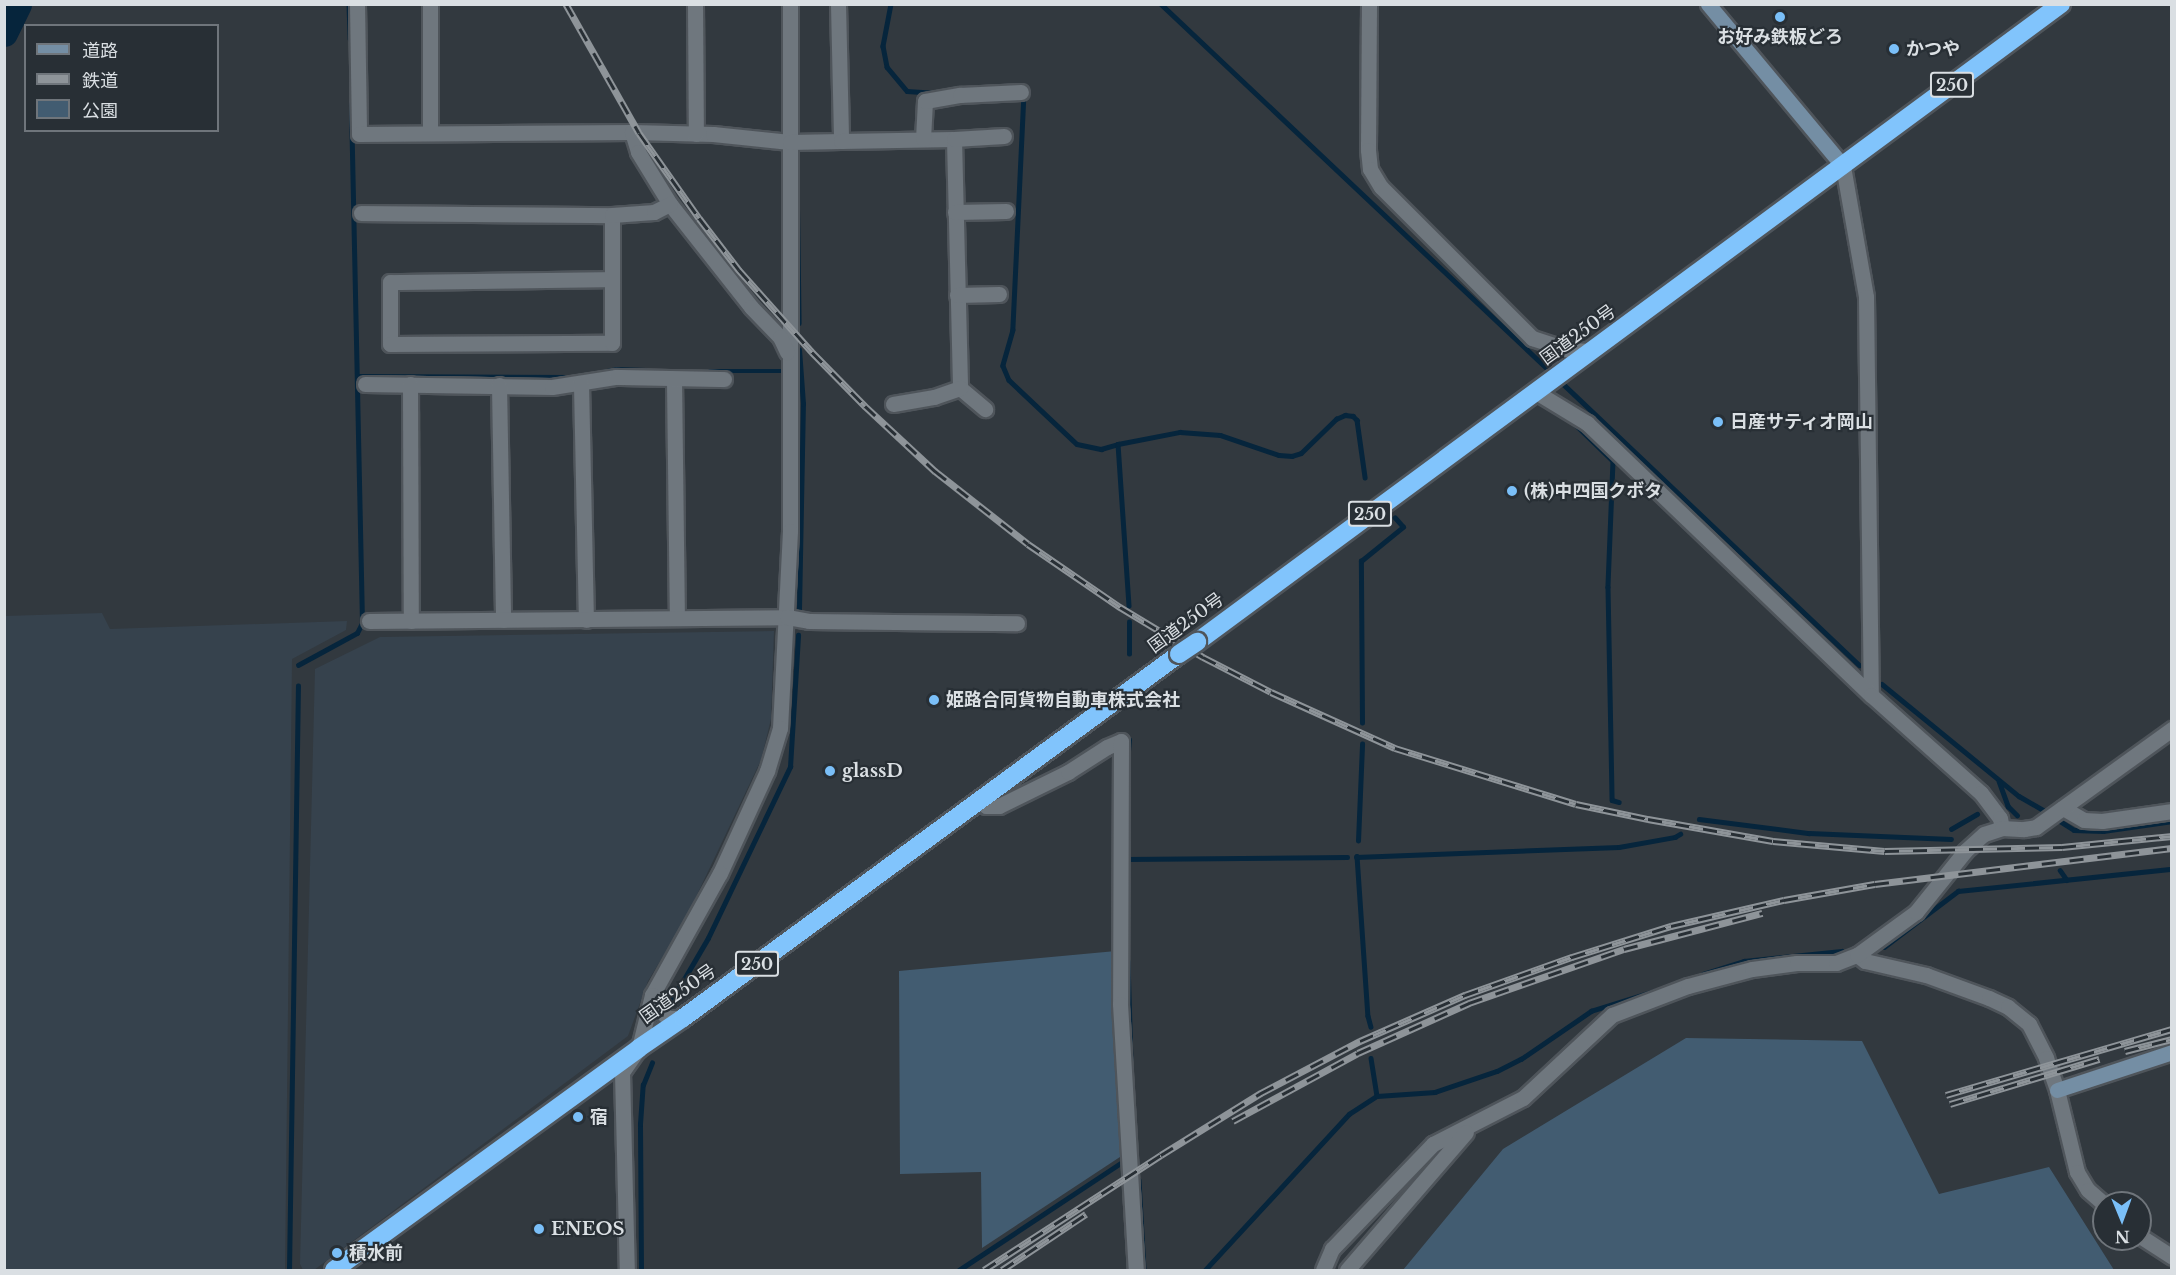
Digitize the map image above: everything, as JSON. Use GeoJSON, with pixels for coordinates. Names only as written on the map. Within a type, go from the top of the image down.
{"type":"FeatureCollection","features":[{"type":"Feature","properties":{"kind":"highway","name":"国道250号"},"geometry":{"type":"LineString","coordinates":[[334,1270],[1197,642],[2061,4]]}},
{"type":"Feature","properties":{"kind":"main road"},"geometry":{"type":"LineString","coordinates":[[1708,4],[1843,166]]}},
{"type":"Feature","properties":{"kind":"main road"},"geometry":{"type":"LineString","coordinates":[[2057,1090],[2172,1053]]}},
{"type":"Feature","properties":{"kind":"street"},"geometry":{"type":"LineString","coordinates":[[357,4],[359,134],[632,132],[696,134],[795,142],[1004,136]]}},
{"type":"Feature","properties":{"kind":"street"},"geometry":{"type":"LineString","coordinates":[[430,4],[430,132]]}},
{"type":"Feature","properties":{"kind":"street"},"geometry":{"type":"LineString","coordinates":[[695,4],[696,134]]}},
{"type":"Feature","properties":{"kind":"street"},"geometry":{"type":"LineString","coordinates":[[627,1270],[622,1072],[639,1048],[652,995],[720,873],[767,771],[780,728],[790,531],[791,377],[788,355],[795,142],[790,4]]}},
{"type":"Feature","properties":{"kind":"street"},"geometry":{"type":"LineString","coordinates":[[838,4],[841,141]]}},
{"type":"Feature","properties":{"kind":"street"},"geometry":{"type":"LineString","coordinates":[[1369,4],[1368,150],[1370,169],[1381,187],[1532,338],[1570,350],[1591,351]]}},
{"type":"Feature","properties":{"kind":"street"},"geometry":{"type":"LineString","coordinates":[[923,139],[926,101],[960,95],[1021,92]]}},
{"type":"Feature","properties":{"kind":"street"},"geometry":{"type":"LineString","coordinates":[[632,132],[638,152],[670,204],[751,307],[780,337],[788,355]]}},
{"type":"Feature","properties":{"kind":"street"},"geometry":{"type":"LineString","coordinates":[[954,139],[960,388],[985,409]]}},
{"type":"Feature","properties":{"kind":"street"},"geometry":{"type":"LineString","coordinates":[[1843,166],[1866,297],[1871,695]]}},
{"type":"Feature","properties":{"kind":"street"},"geometry":{"type":"LineString","coordinates":[[361,213],[612,214],[654,212],[670,204]]}},
{"type":"Feature","properties":{"kind":"street"},"geometry":{"type":"LineString","coordinates":[[955,212],[1006,211]]}},
{"type":"Feature","properties":{"kind":"street"},"geometry":{"type":"LineString","coordinates":[[612,214],[612,279],[612,344],[390,344],[390,282],[612,279]]}},
{"type":"Feature","properties":{"kind":"street"},"geometry":{"type":"LineString","coordinates":[[957,295],[999,294]]}},
{"type":"Feature","properties":{"kind":"street"},"geometry":{"type":"LineString","coordinates":[[364,384],[581,384],[616,377],[724,379]]}},
{"type":"Feature","properties":{"kind":"street"},"geometry":{"type":"LineString","coordinates":[[674,379],[677,618]]}},
{"type":"Feature","properties":{"kind":"street"},"geometry":{"type":"LineString","coordinates":[[410,384],[411,621]]}},
{"type":"Feature","properties":{"kind":"street"},"geometry":{"type":"LineString","coordinates":[[581,384],[586,620]]}},
{"type":"Feature","properties":{"kind":"street"},"geometry":{"type":"LineString","coordinates":[[500,385],[503,620]]}},
{"type":"Feature","properties":{"kind":"street"},"geometry":{"type":"LineString","coordinates":[[893,404],[934,397],[960,388]]}},
{"type":"Feature","properties":{"kind":"street"},"geometry":{"type":"LineString","coordinates":[[1539,389],[1587,423],[1871,695],[1981,793],[2000,818],[2002,828]]}},
{"type":"Feature","properties":{"kind":"street"},"geometry":{"type":"LineString","coordinates":[[369,621],[787,617],[808,621],[1017,623]]}},
{"type":"Feature","properties":{"kind":"street"},"geometry":{"type":"LineString","coordinates":[[1323,1270],[1332,1249],[1433,1144],[1523,1098],[1612,1015],[1688,986],[1752,969],[1797,963],[1836,963],[1857,955],[1916,912],[1965,851],[1984,834],[2002,828],[2036,827],[2172,729]]}},
{"type":"Feature","properties":{"kind":"street"},"geometry":{"type":"LineString","coordinates":[[979,800],[986,806],[999,806],[1068,772],[1121,741],[1120,1004],[1136,1270]]}},
{"type":"Feature","properties":{"kind":"street"},"geometry":{"type":"LineString","coordinates":[[2061,810],[2084,820],[2102,821],[2172,811]]}},
{"type":"Feature","properties":{"kind":"street"},"geometry":{"type":"LineString","coordinates":[[1857,955],[1865,961],[1926,975],[1965,988],[2008,1007],[2029,1024],[2046,1058],[2057,1090],[2077,1172],[2092,1194]]}},
{"type":"Feature","properties":{"kind":"street"},"geometry":{"type":"LineString","coordinates":[[652,995],[654,1005],[668,1018],[683,1018]]}},
{"type":"Feature","properties":{"kind":"street"},"geometry":{"type":"LineString","coordinates":[[1347,1270],[1436,1164],[1475,1123]]}},
{"type":"Feature","properties":{"kind":"street"},"geometry":{"type":"LineString","coordinates":[[2152,1244],[2172,1257]]}},
{"type":"Feature","properties":{"kind":"shaded area"},"geometry":{"type":"Polygon","coordinates":[[[102,613],[110,629],[347,621],[346,630],[292,659],[285,1270],[5,1270],[5,616],[102,613]]]}},
{"type":"Feature","properties":{"kind":"shaded area"},"geometry":{"type":"Polygon","coordinates":[[[774,631],[771,719],[761,760],[684,922],[648,981],[628,1036],[314,1270],[303,1270],[300,1264],[315,669],[380,637],[774,631]]]}},
{"type":"Feature","properties":{"kind":"green space"},"geometry":{"type":"Polygon","coordinates":[[[1116,951],[1123,1155],[982,1248],[981,1172],[900,1174],[899,971],[1116,951]]]}},
{"type":"Feature","properties":{"kind":"green space"},"geometry":{"type":"Polygon","coordinates":[[[1686,1038],[1862,1041],[1939,1194],[2049,1167],[2092,1235],[2092,1251],[2102,1251],[2114,1270],[1403,1270],[1503,1149],[1686,1038]]]}},
{"type":"Feature","properties":{"kind":"waterway"},"geometry":{"type":"LineString","coordinates":[[4,33],[18,4]]}},
{"type":"Feature","properties":{"kind":"waterway"},"geometry":{"type":"LineString","coordinates":[[349,4],[350,39]]}},
{"type":"Feature","properties":{"kind":"waterway"},"geometry":{"type":"LineString","coordinates":[[891,4],[883,46],[887,67],[907,91],[933,93]]}},
{"type":"Feature","properties":{"kind":"waterway"},"geometry":{"type":"LineString","coordinates":[[1161,4],[1553,374]]}},
{"type":"Feature","properties":{"kind":"waterway"},"geometry":{"type":"LineString","coordinates":[[1024,93],[1013,330],[1003,366],[1009,380],[1077,444],[1101,449],[1118,444],[1129,606]]}},
{"type":"Feature","properties":{"kind":"waterway"},"geometry":{"type":"LineString","coordinates":[[298,665],[357,633],[362,623],[351,105]]}},
{"type":"Feature","properties":{"kind":"waterway"},"geometry":{"type":"LineString","coordinates":[[797,173],[799,323]]}},
{"type":"Feature","properties":{"kind":"waterway"},"geometry":{"type":"LineString","coordinates":[[799,350],[803,404],[799,609]]}},
{"type":"Feature","properties":{"kind":"waterway"},"geometry":{"type":"LineString","coordinates":[[603,372],[616,369],[645,370]]}},
{"type":"Feature","properties":{"kind":"waterway"},"geometry":{"type":"LineString","coordinates":[[710,371],[783,371]]}},
{"type":"Feature","properties":{"kind":"waterway"},"geometry":{"type":"LineString","coordinates":[[357,376],[571,377]]}},
{"type":"Feature","properties":{"kind":"waterway"},"geometry":{"type":"LineString","coordinates":[[1559,380],[1859,665]]}},
{"type":"Feature","properties":{"kind":"waterway"},"geometry":{"type":"LineString","coordinates":[[1118,444],[1180,432],[1220,435],[1279,455],[1292,456],[1301,453],[1336,419],[1345,415],[1353,416],[1357,420],[1365,477]]}},
{"type":"Feature","properties":{"kind":"waterway"},"geometry":{"type":"LineString","coordinates":[[1576,425],[1613,461],[1608,587],[1612,800],[1619,802]]}},
{"type":"Feature","properties":{"kind":"waterway"},"geometry":{"type":"LineString","coordinates":[[1362,723],[1361,561],[1403,527],[1395,518]]}},
{"type":"Feature","properties":{"kind":"waterway"},"geometry":{"type":"LineString","coordinates":[[1129,622],[1129,654]]}},
{"type":"Feature","properties":{"kind":"waterway"},"geometry":{"type":"LineString","coordinates":[[673,998],[708,938],[790,767],[798,635]]}},
{"type":"Feature","properties":{"kind":"waterway"},"geometry":{"type":"LineString","coordinates":[[1882,684],[2019,796],[2048,813]]}},
{"type":"Feature","properties":{"kind":"waterway"},"geometry":{"type":"LineString","coordinates":[[289,1270],[298,686]]}},
{"type":"Feature","properties":{"kind":"waterway"},"geometry":{"type":"LineString","coordinates":[[1128,751],[1129,740]]}},
{"type":"Feature","properties":{"kind":"waterway"},"geometry":{"type":"LineString","coordinates":[[1358,841],[1362,744]]}},
{"type":"Feature","properties":{"kind":"waterway"},"geometry":{"type":"LineString","coordinates":[[1999,781],[2008,806],[2017,815]]}},
{"type":"Feature","properties":{"kind":"waterway"},"geometry":{"type":"LineString","coordinates":[[1951,829],[1977,814]]}},
{"type":"Feature","properties":{"kind":"waterway"},"geometry":{"type":"LineString","coordinates":[[2055,818],[2074,830],[2103,831],[2172,821]]}},
{"type":"Feature","properties":{"kind":"waterway"},"geometry":{"type":"LineString","coordinates":[[1699,819],[1809,833],[1951,839]]}},
{"type":"Feature","properties":{"kind":"waterway"},"geometry":{"type":"LineString","coordinates":[[1356,857],[1619,847],[1675,837],[1680,834]]}},
{"type":"Feature","properties":{"kind":"waterway"},"geometry":{"type":"LineString","coordinates":[[1357,856],[1368,1016],[1371,1027]]}},
{"type":"Feature","properties":{"kind":"waterway"},"geometry":{"type":"LineString","coordinates":[[1126,859],[1347,857]]}},
{"type":"Feature","properties":{"kind":"waterway"},"geometry":{"type":"LineString","coordinates":[[1884,947],[1958,891],[2172,869]]}},
{"type":"Feature","properties":{"kind":"waterway"},"geometry":{"type":"LineString","coordinates":[[2060,870],[2067,880]]}},
{"type":"Feature","properties":{"kind":"waterway"},"geometry":{"type":"LineString","coordinates":[[1703,974],[1744,961],[1841,951]]}},
{"type":"Feature","properties":{"kind":"waterway"},"geometry":{"type":"LineString","coordinates":[[1128,961],[1131,1060]]}},
{"type":"Feature","properties":{"kind":"waterway"},"geometry":{"type":"LineString","coordinates":[[1205,1270],[1349,1114],[1377,1096],[1435,1092],[1497,1071],[1521,1059],[1591,1011],[1658,990]]}},
{"type":"Feature","properties":{"kind":"waterway"},"geometry":{"type":"LineString","coordinates":[[1371,1058],[1377,1096]]}},
{"type":"Feature","properties":{"kind":"waterway"},"geometry":{"type":"LineString","coordinates":[[641,1270],[640,1124],[643,1085],[652,1063]]}},
{"type":"Feature","properties":{"kind":"waterway"},"geometry":{"type":"LineString","coordinates":[[959,1270],[1127,1159]]}},
{"type":"Feature","properties":{"kind":"waterway"},"geometry":{"type":"LineString","coordinates":[[1139,1180],[1144,1270]]}},
{"type":"Feature","properties":{"kind":"railway"},"geometry":{"type":"LineString","coordinates":[[566,4],[639,133],[699,218],[739,270],[812,352],[865,406],[935,471],[1028,544],[1120,607],[1203,657],[1271,692],[1395,748],[1576,804],[1648,819],[1773,841],[1885,851],[2062,847],[2172,836]]}},
{"type":"Feature","properties":{"kind":"railway"},"geometry":{"type":"LineString","coordinates":[[984,1270],[1261,1093],[1360,1041],[1465,995],[1572,957],[1671,926],[1784,900],[1875,884],[2172,848]]}},
{"type":"Feature","properties":{"kind":"railway"},"geometry":{"type":"LineString","coordinates":[[1233,1121],[1358,1053],[1469,1003],[1624,949],[1762,913]]}},
{"type":"Feature","properties":{"kind":"railway"},"geometry":{"type":"LineString","coordinates":[[1946,1095],[2172,1029]]}},
{"type":"Feature","properties":{"kind":"railway"},"geometry":{"type":"LineString","coordinates":[[2125,1051],[2172,1039]]}},
{"type":"Feature","properties":{"kind":"railway"},"geometry":{"type":"LineString","coordinates":[[1950,1104],[2099,1059]]}},
{"type":"Feature","properties":{"kind":"railway"},"geometry":{"type":"LineString","coordinates":[[1002,1270],[1086,1214]]}},
{"type":"Feature","properties":{"kind":"place","name":"お好み鉄板どろ"},"geometry":{"type":"Point","coordinates":[1780,17]}},
{"type":"Feature","properties":{"kind":"place","name":"かつや"},"geometry":{"type":"Point","coordinates":[1894,49]}},
{"type":"Feature","properties":{"kind":"place","name":"日産サティオ岡山"},"geometry":{"type":"Point","coordinates":[1718,422]}},
{"type":"Feature","properties":{"kind":"place","name":"(株)中四国クボタ"},"geometry":{"type":"Point","coordinates":[1512,491]}},
{"type":"Feature","properties":{"kind":"place","name":"姫路合同貨物自動車株式会社"},"geometry":{"type":"Point","coordinates":[934,700]}},
{"type":"Feature","properties":{"kind":"place","name":"glassD"},"geometry":{"type":"Point","coordinates":[830,771]}},
{"type":"Feature","properties":{"kind":"place","name":"宿"},"geometry":{"type":"Point","coordinates":[578,1117]}},
{"type":"Feature","properties":{"kind":"place","name":"ENEOS"},"geometry":{"type":"Point","coordinates":[539,1229]}},
{"type":"Feature","properties":{"kind":"place","name":"積水前"},"geometry":{"type":"Point","coordinates":[337,1253]}}]}
